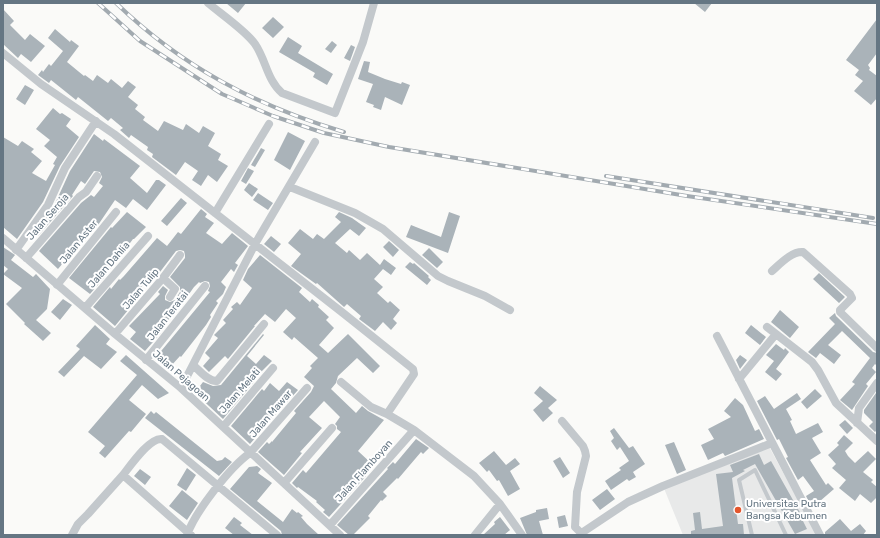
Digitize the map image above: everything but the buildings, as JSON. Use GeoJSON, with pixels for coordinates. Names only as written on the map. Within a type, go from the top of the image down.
{"type":"FeatureCollection","features":[{"type":"Feature","properties":{"kind":"street"},"geometry":{"type":"LineString","coordinates":[[208,3],[256,45],[272,82],[282,93],[335,113],[363,42],[374,3]]}},
{"type":"Feature","properties":{"kind":"street"},"geometry":{"type":"LineString","coordinates":[[3,53],[40,84],[114,134],[354,321],[412,370],[414,374],[387,414]]}},
{"type":"Feature","properties":{"kind":"street"},"geometry":{"type":"LineString","coordinates":[[16,250],[48,205],[66,168],[96,121]]}},
{"type":"Feature","properties":{"kind":"street"},"geometry":{"type":"LineString","coordinates":[[215,213],[269,124]]}},
{"type":"Feature","properties":{"kind":"street"},"geometry":{"type":"LineString","coordinates":[[181,388],[255,244],[316,142]]}},
{"type":"Feature","properties":{"kind":"street","name":"Jalan Seroja"},"geometry":{"type":"LineString","coordinates":[[26,258],[79,197],[86,192],[97,176]]}},
{"type":"Feature","properties":{"kind":"street"},"geometry":{"type":"LineString","coordinates":[[290,187],[355,213],[383,229],[438,276],[485,296],[510,310]]}},
{"type":"Feature","properties":{"kind":"street","name":"Jalan Aster"},"geometry":{"type":"LineString","coordinates":[[57,285],[116,212]]}},
{"type":"Feature","properties":{"kind":"street","name":"Jalan Dahlia"},"geometry":{"type":"LineString","coordinates":[[85,308],[148,236]]}},
{"type":"Feature","properties":{"kind":"street","name":"Jalan Pejagoan"},"geometry":{"type":"LineString","coordinates":[[3,238],[115,334],[181,388],[340,535]]}},
{"type":"Feature","properties":{"kind":"street"},"geometry":{"type":"LineString","coordinates":[[772,271],[793,255],[803,252],[850,294],[852,298],[840,310],[840,312],[877,348]]}},
{"type":"Feature","properties":{"kind":"street","name":"Jalan Tulip"},"geometry":{"type":"LineString","coordinates":[[115,334],[163,278],[180,255]]}},
{"type":"Feature","properties":{"kind":"street"},"geometry":{"type":"LineString","coordinates":[[163,278],[175,290],[170,297]]}},
{"type":"Feature","properties":{"kind":"street","name":"Jalan Teratai"},"geometry":{"type":"LineString","coordinates":[[146,360],[205,286]]}},
{"type":"Feature","properties":{"kind":"street"},"geometry":{"type":"LineString","coordinates":[[193,364],[210,380],[214,382],[217,381],[264,324]]}},
{"type":"Feature","properties":{"kind":"street"},"geometry":{"type":"LineString","coordinates":[[767,328],[812,362],[836,403],[877,441]]}},
{"type":"Feature","properties":{"kind":"street"},"geometry":{"type":"LineString","coordinates":[[739,379],[776,334]]}},
{"type":"Feature","properties":{"kind":"street"},"geometry":{"type":"LineString","coordinates":[[717,336],[820,535]]}},
{"type":"Feature","properties":{"kind":"street","name":"Jalan Melati"},"geometry":{"type":"LineString","coordinates":[[223,427],[273,368]]}},
{"type":"Feature","properties":{"kind":"street"},"geometry":{"type":"LineString","coordinates":[[341,382],[371,406],[414,430],[474,476],[500,504],[522,535]]}},
{"type":"Feature","properties":{"kind":"street"},"geometry":{"type":"LineString","coordinates":[[857,423],[859,408],[877,383]]}},
{"type":"Feature","properties":{"kind":"street","name":"Jalan Mawar"},"geometry":{"type":"LineString","coordinates":[[188,534],[199,512],[218,486],[233,468],[250,453],[307,388]]}},
{"type":"Feature","properties":{"kind":"street"},"geometry":{"type":"LineString","coordinates":[[562,421],[583,446],[586,456],[577,492],[575,527],[580,534],[628,502],[663,486],[772,443]]}},
{"type":"Feature","properties":{"kind":"street"},"geometry":{"type":"LineString","coordinates":[[284,483],[332,428]]}},
{"type":"Feature","properties":{"kind":"street","name":"Jalan Flamboyan"},"geometry":{"type":"LineString","coordinates":[[330,525],[414,430]]}},
{"type":"Feature","properties":{"kind":"street"},"geometry":{"type":"LineString","coordinates":[[72,535],[78,524],[150,443],[158,438],[162,439],[277,535]]}},
{"type":"Feature","properties":{"kind":"street"},"geometry":{"type":"LineString","coordinates":[[123,475],[188,534]]}},
{"type":"Feature","properties":{"kind":"street"},"geometry":{"type":"LineString","coordinates":[[475,535],[500,504]]}},
{"type":"Feature","properties":{"kind":"lane"},"geometry":{"type":"LineString","coordinates":[[752,535],[739,480],[754,470],[786,535]]}},
{"type":"Feature","properties":{"kind":"shaded area","name":"Universitas Putra Bangsa Kebumen"},"geometry":{"type":"Polygon","coordinates":[[[766,441],[817,535],[683,535],[663,486],[766,441]]]}},
{"type":"Feature","properties":{"kind":"railway"},"geometry":{"type":"LineString","coordinates":[[98,3],[140,41],[222,94],[273,116],[324,133],[389,147],[687,196],[877,224]]}},
{"type":"Feature","properties":{"kind":"railway"},"geometry":{"type":"LineString","coordinates":[[116,3],[141,26],[167,46],[222,82],[281,110],[344,132]]}},
{"type":"Feature","properties":{"kind":"railway"},"geometry":{"type":"LineString","coordinates":[[606,176],[873,218]]}},
{"type":"Feature","properties":{"kind":"place","name":"Universitas Putra Bangsa Kebumen"},"geometry":{"type":"Point","coordinates":[738,510]}}]}
